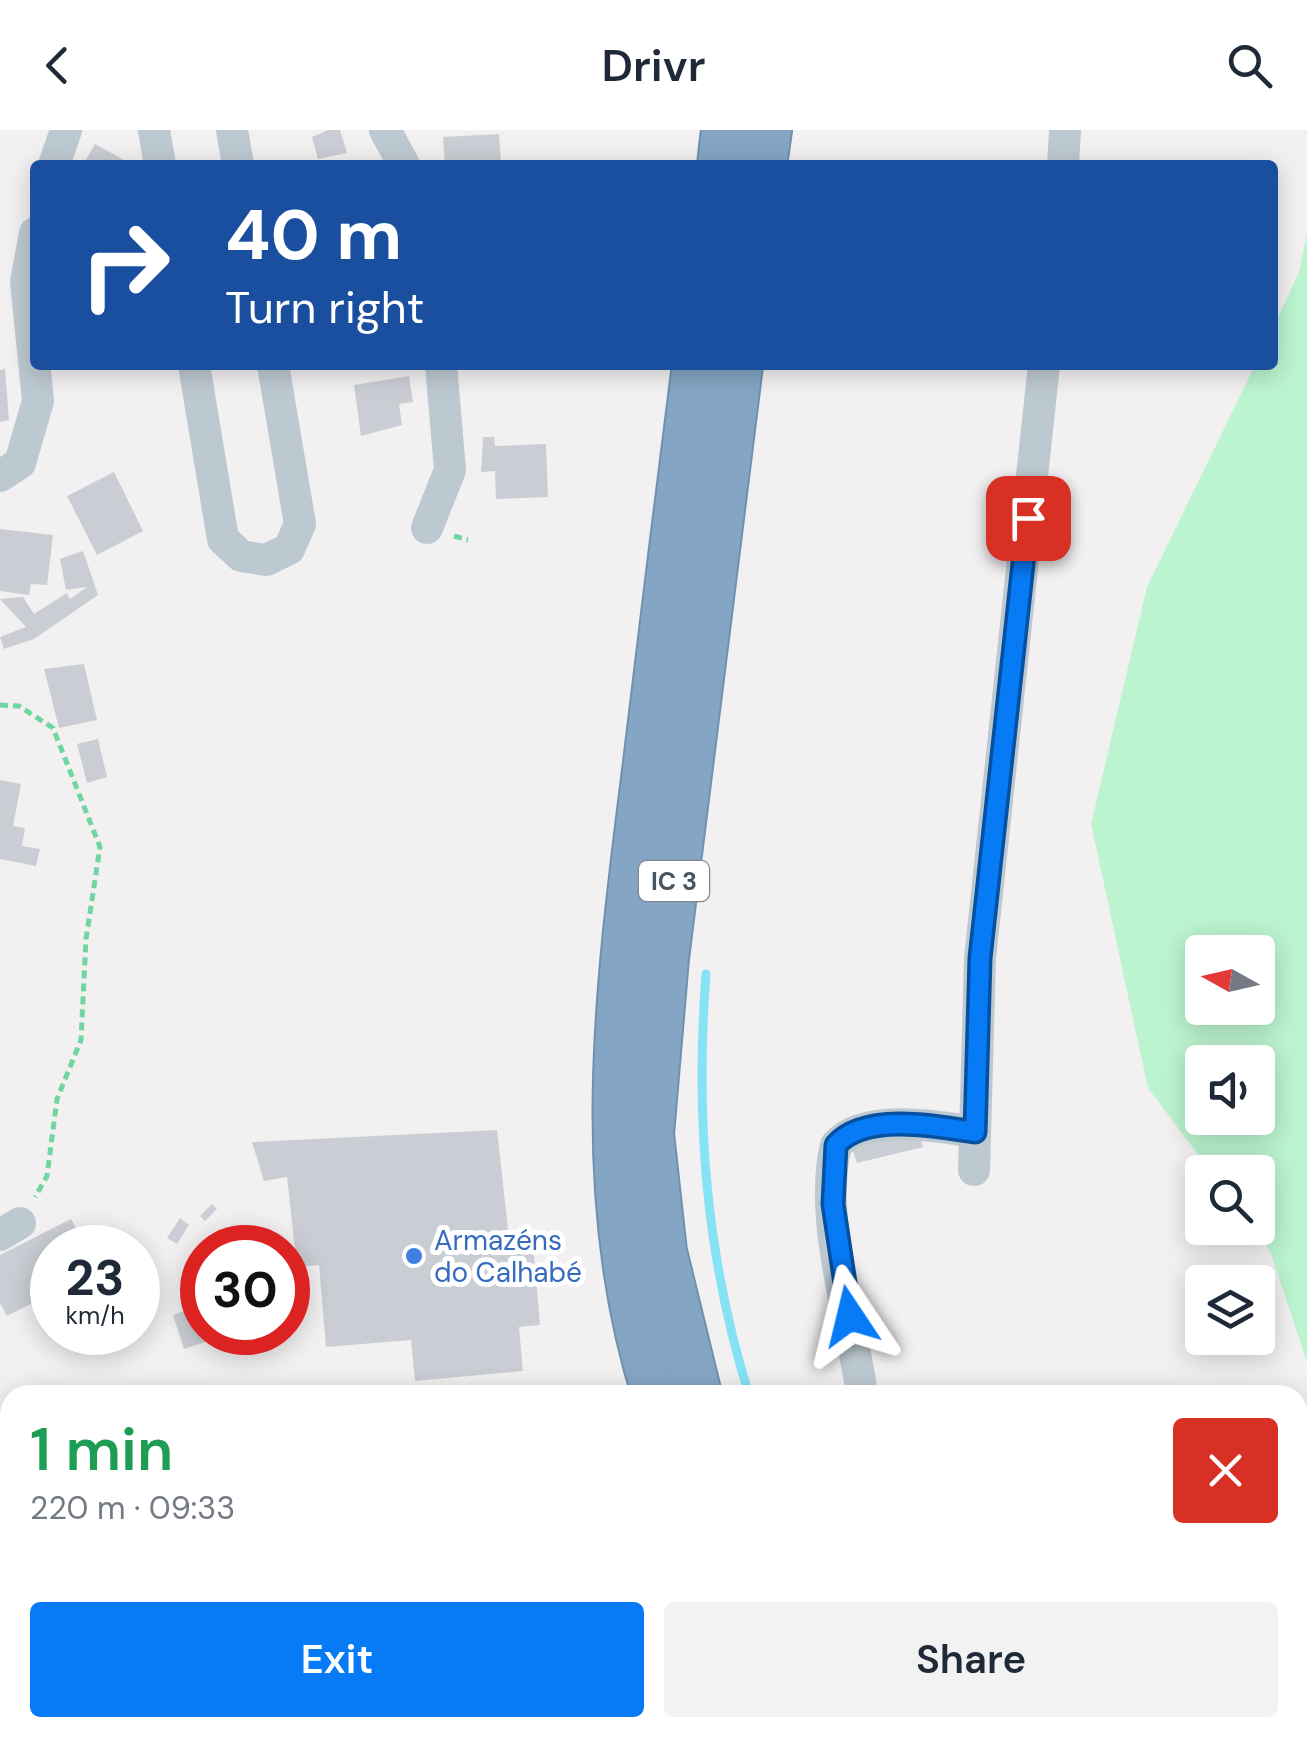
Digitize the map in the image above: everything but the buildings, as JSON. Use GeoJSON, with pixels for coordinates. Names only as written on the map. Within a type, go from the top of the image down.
{"type":"FeatureCollection","features":[{"type":"Feature","properties":{"kind":"highway"},"geometry":{"type":"LineString","coordinates":[[723,160],[726,130]]}},
{"type":"Feature","properties":{"kind":"highway"},"geometry":{"type":"LineString","coordinates":[[763,160],[767,130]]}},
{"type":"Feature","properties":{"kind":"highway","name":"IC 3"},"geometry":{"type":"LineString","coordinates":[[647,1385],[625,1253],[614,1135],[624,954],[696,370]]}},
{"type":"Feature","properties":{"kind":"highway","name":"IC 3"},"geometry":{"type":"LineString","coordinates":[[695,1385],[662,1252],[649,1134],[664,958],[737,370]]}},
{"type":"Feature","properties":{"kind":"street"},"geometry":{"type":"LineString","coordinates":[[56,160],[66,130]]}},
{"type":"Feature","properties":{"kind":"street"},"geometry":{"type":"LineString","coordinates":[[154,130],[159,160]]}},
{"type":"Feature","properties":{"kind":"street"},"geometry":{"type":"LineString","coordinates":[[232,130],[237,160]]}},
{"type":"Feature","properties":{"kind":"street"},"geometry":{"type":"LineString","coordinates":[[384,130],[401,160]]}},
{"type":"Feature","properties":{"kind":"street"},"geometry":{"type":"LineString","coordinates":[[1063,160],[1064,130]]}},
{"type":"Feature","properties":{"kind":"street"},"geometry":{"type":"LineString","coordinates":[[30,260],[26,282],[30,322]]}},
{"type":"Feature","properties":{"kind":"street"},"geometry":{"type":"LineString","coordinates":[[0,476],[20,463],[38,401],[35,370]]}},
{"type":"Feature","properties":{"kind":"street"},"geometry":{"type":"LineString","coordinates":[[195,370],[223,538],[241,556],[266,560],[289,549],[300,524],[274,370]]}},
{"type":"Feature","properties":{"kind":"street"},"geometry":{"type":"LineString","coordinates":[[427,528],[450,470],[441,370]]}},
{"type":"Feature","properties":{"kind":"street"},"geometry":{"type":"LineString","coordinates":[[974,1170],[980,958],[1043,370]]}},
{"type":"Feature","properties":{"kind":"street"},"geometry":{"type":"LineString","coordinates":[[860,1385],[836,1238],[831,1179],[836,1145],[856,1131],[908,1123],[975,1132]]}},
{"type":"Feature","properties":{"kind":"path"},"geometry":{"type":"LineString","coordinates":[[0,705],[19,706],[53,728],[100,848],[86,939],[81,1040],[57,1099],[47,1176],[10,1230]]}},
{"type":"Feature","properties":{"kind":"green space"},"geometry":{"type":"Polygon","coordinates":[[[1307,233],[1307,1362],[1265,1245],[1275,1245],[1275,1155],[1198,1155],[1148,1088],[1091,824],[1147,587],[1253,370],[1278,370],[1278,317],[1299,272],[1307,233]]]}},
{"type":"Feature","properties":{"kind":"waterway"},"geometry":{"type":"LineString","coordinates":[[706,974],[702,1082],[707,1187],[723,1291],[746,1385]]}},
{"type":"Feature","properties":{"kind":"place","name":"Armazéns do Calhabé"},"geometry":{"type":"Point","coordinates":[414,1256]}},
{"type":"Feature","properties":{"kind":"route"},"geometry":{"type":"LineString","coordinates":[[850,1316],[833,1204],[831,1179],[836,1145],[843,1136],[856,1131],[908,1123],[975,1132],[980,958],[1028,518]]}}]}
